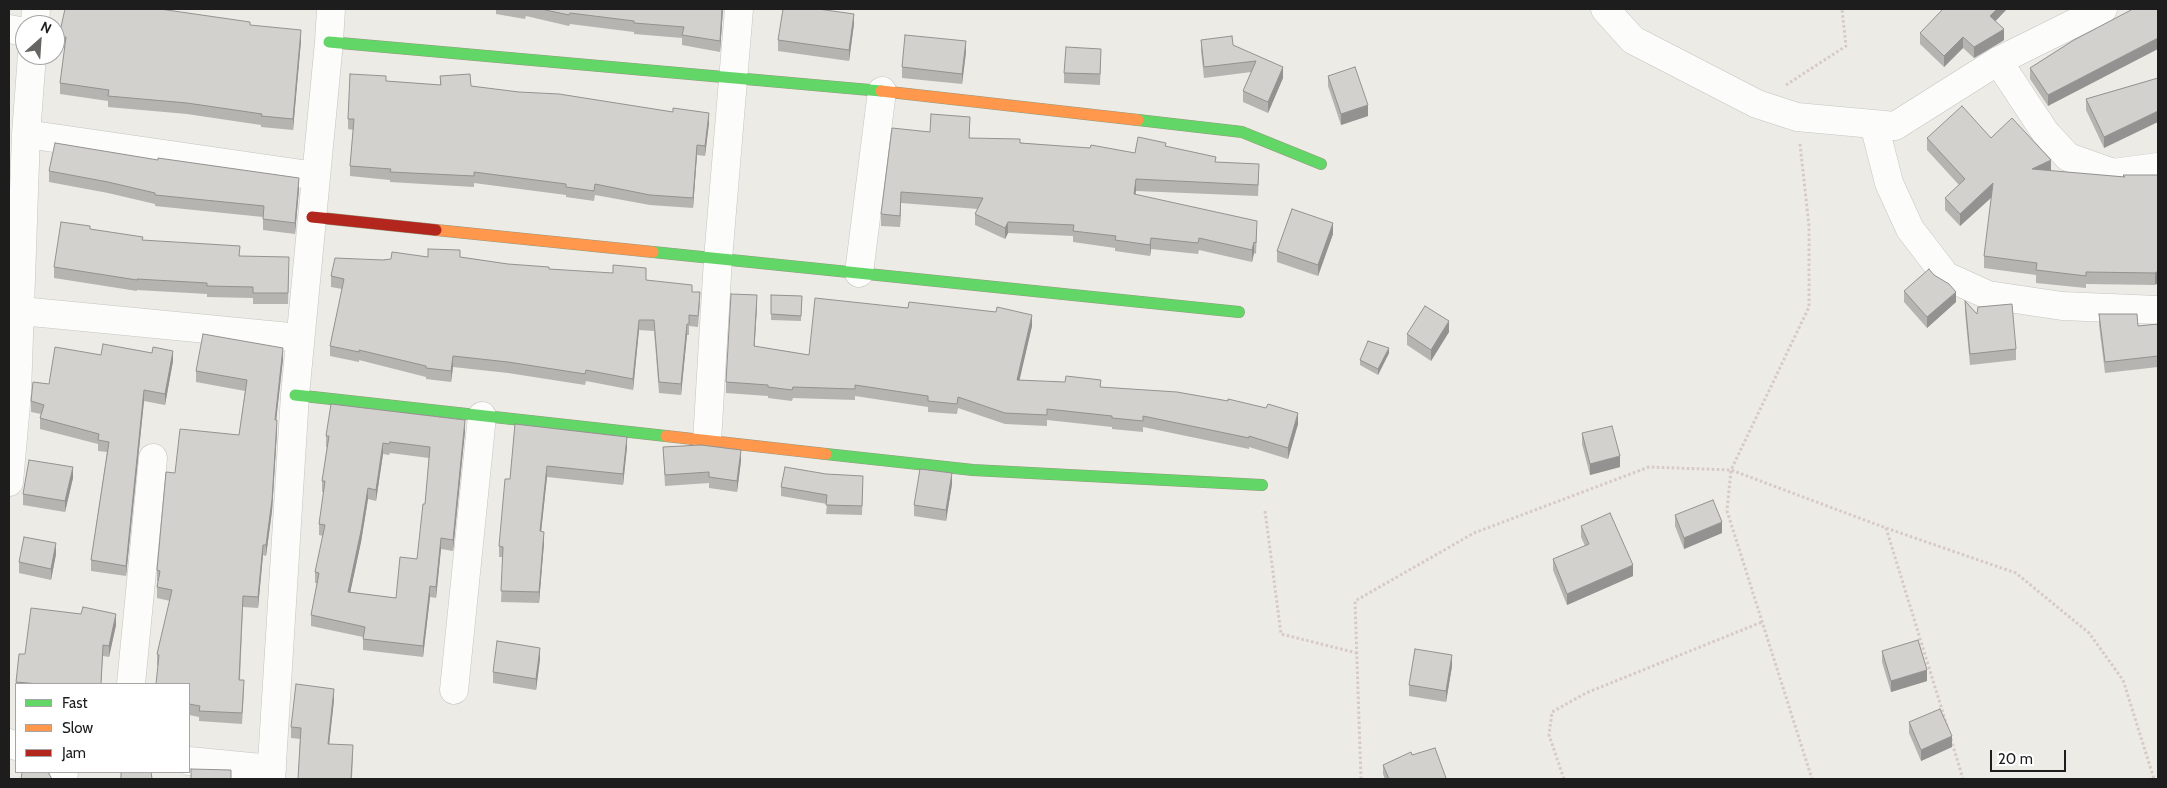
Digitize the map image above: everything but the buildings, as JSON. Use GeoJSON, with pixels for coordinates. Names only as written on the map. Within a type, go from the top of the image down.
{"type":"FeatureCollection","features":[{"type":"Feature","properties":{"kind":"street"},"geometry":{"type":"LineString","coordinates":[[190,761],[271,774],[295,396],[331,9]]}},
{"type":"Feature","properties":{"kind":"street"},"geometry":{"type":"LineString","coordinates":[[706,440],[718,259],[739,9]]}},
{"type":"Feature","properties":{"kind":"street"},"geometry":{"type":"LineString","coordinates":[[1605,9],[1633,40],[1757,104],[1797,117],[1896,126],[1998,61],[2103,9]]}},
{"type":"Feature","properties":{"kind":"street"},"geometry":{"type":"LineString","coordinates":[[329,42],[882,91],[1242,132],[1321,164]]}},
{"type":"Feature","properties":{"kind":"street"},"geometry":{"type":"LineString","coordinates":[[1998,61],[2045,132],[2068,157],[2113,173],[2158,168]]}},
{"type":"Feature","properties":{"kind":"street"},"geometry":{"type":"LineString","coordinates":[[9,482],[13,392],[21,311],[26,134],[31,65]]}},
{"type":"Feature","properties":{"kind":"street"},"geometry":{"type":"LineString","coordinates":[[859,274],[882,91]]}},
{"type":"Feature","properties":{"kind":"street"},"geometry":{"type":"LineString","coordinates":[[1874,124],[1888,183],[1910,229],[1946,276],[1988,295],[2062,306],[2158,310]]}},
{"type":"Feature","properties":{"kind":"street"},"geometry":{"type":"LineString","coordinates":[[26,134],[316,176]]}},
{"type":"Feature","properties":{"kind":"street"},"geometry":{"type":"LineString","coordinates":[[312,217],[1239,312]]}},
{"type":"Feature","properties":{"kind":"street"},"geometry":{"type":"LineString","coordinates":[[21,311],[300,338]]}},
{"type":"Feature","properties":{"kind":"street"},"geometry":{"type":"LineString","coordinates":[[295,396],[973,470],[1262,485]]}},
{"type":"Feature","properties":{"kind":"street"},"geometry":{"type":"LineString","coordinates":[[454,690],[482,416]]}},
{"type":"Feature","properties":{"kind":"street"},"geometry":{"type":"LineString","coordinates":[[131,683],[153,458]]}},
{"type":"Feature","properties":{"kind":"path"},"geometry":{"type":"LineString","coordinates":[[1757,104],[1846,46],[1842,9]]}},
{"type":"Feature","properties":{"kind":"path"},"geometry":{"type":"LineString","coordinates":[[1797,117],[1809,226],[1809,307],[1730,470],[1727,511],[1812,779]]}},
{"type":"Feature","properties":{"kind":"path"},"geometry":{"type":"LineString","coordinates":[[1361,779],[1355,601],[1474,533],[1649,467],[1730,470],[1886,528],[2016,573],[2089,633],[2123,680],[2154,779]]}},
{"type":"Feature","properties":{"kind":"path"},"geometry":{"type":"LineString","coordinates":[[1262,485],[1282,634],[1357,653]]}},
{"type":"Feature","properties":{"kind":"path"},"geometry":{"type":"LineString","coordinates":[[1886,528],[1964,779]]}},
{"type":"Feature","properties":{"kind":"path"},"geometry":{"type":"LineString","coordinates":[[1564,779],[1549,735],[1552,712],[1586,693],[1762,622]]}},
{"type":"Feature","properties":{"kind":"traffic: fast"},"geometry":{"type":"LineString","coordinates":[[329,42],[881,91]]}},
{"type":"Feature","properties":{"kind":"traffic: fast"},"geometry":{"type":"LineString","coordinates":[[1138,120],[1242,132],[1321,164]]}},
{"type":"Feature","properties":{"kind":"traffic: fast"},"geometry":{"type":"LineString","coordinates":[[653,252],[1239,312]]}},
{"type":"Feature","properties":{"kind":"traffic: fast"},"geometry":{"type":"LineString","coordinates":[[295,395],[666,436]]}},
{"type":"Feature","properties":{"kind":"traffic: fast"},"geometry":{"type":"LineString","coordinates":[[826,454],[973,470],[1262,485]]}},
{"type":"Feature","properties":{"kind":"traffic: slow"},"geometry":{"type":"LineString","coordinates":[[881,91],[1138,120]]}},
{"type":"Feature","properties":{"kind":"traffic: slow"},"geometry":{"type":"LineString","coordinates":[[436,230],[653,252]]}},
{"type":"Feature","properties":{"kind":"traffic: slow"},"geometry":{"type":"LineString","coordinates":[[666,436],[826,454]]}},
{"type":"Feature","properties":{"kind":"traffic: jam"},"geometry":{"type":"LineString","coordinates":[[312,217],[436,230]]}}]}
